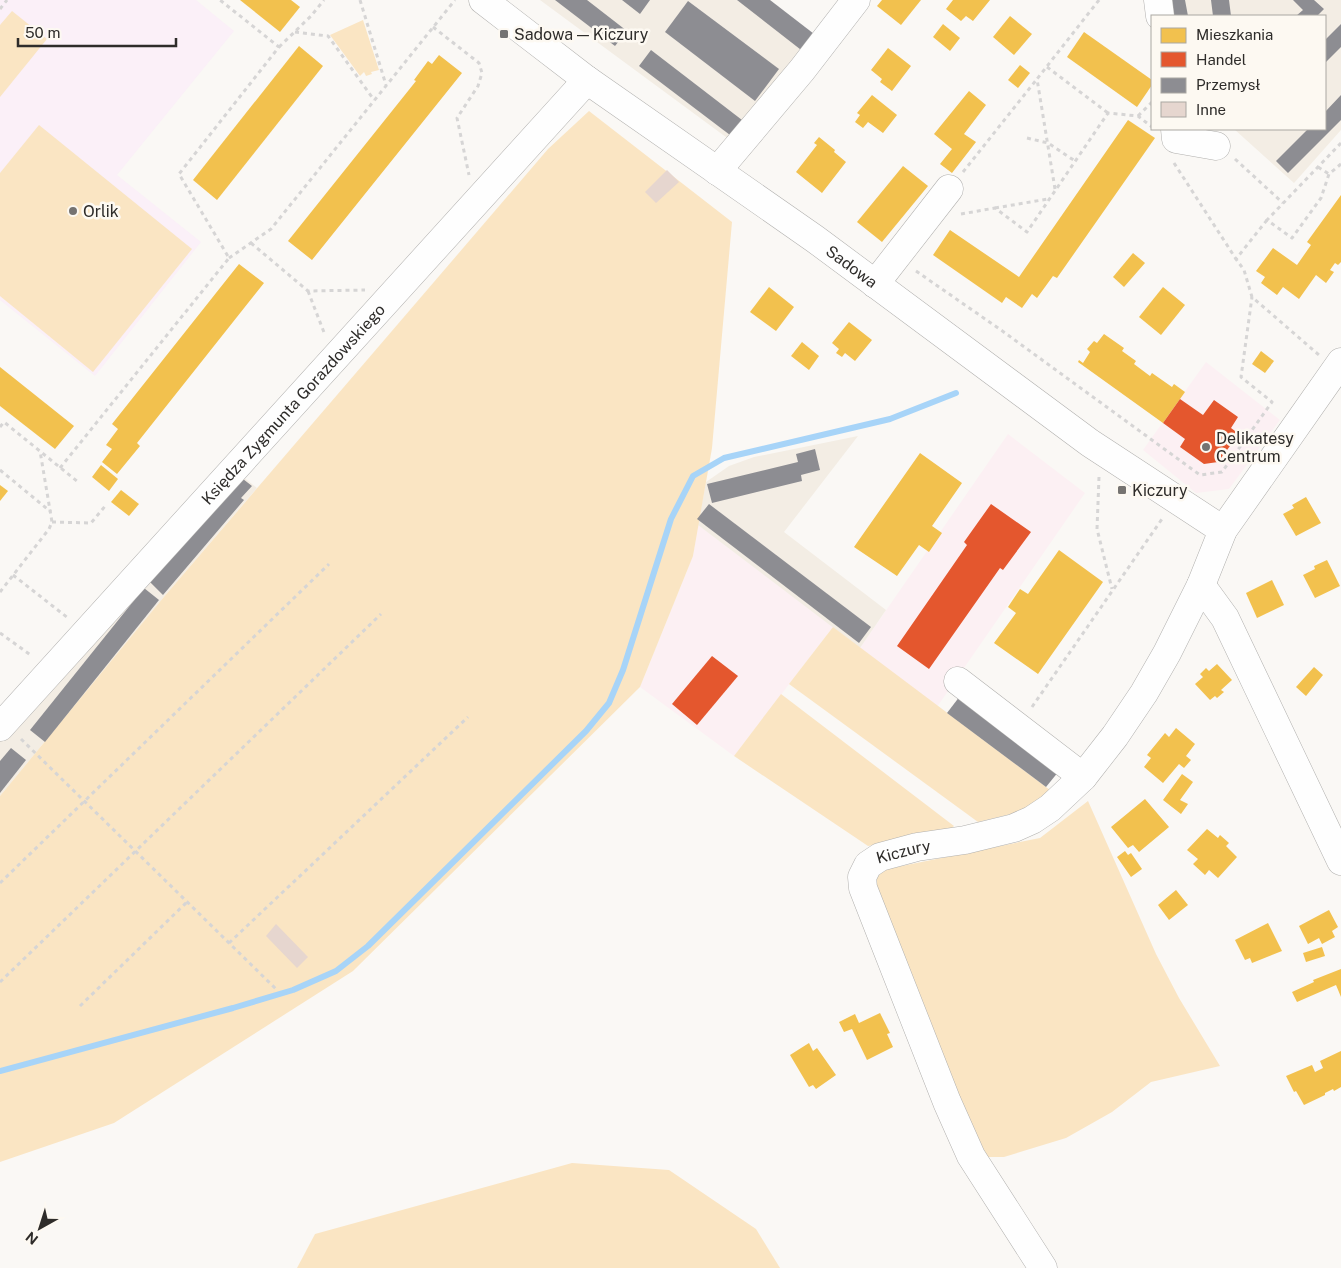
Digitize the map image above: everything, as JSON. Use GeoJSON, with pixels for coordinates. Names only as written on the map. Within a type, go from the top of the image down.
{"type":"FeatureCollection","features":[{"type":"Feature","properties":{"kind":"street","name":"Sadowa"},"geometry":{"type":"LineString","coordinates":[[484,0],[586,80],[875,284],[1090,442],[1223,530]]}},
{"type":"Feature","properties":{"kind":"street"},"geometry":{"type":"LineString","coordinates":[[717,171],[790,84],[856,0]]}},
{"type":"Feature","properties":{"kind":"street"},"geometry":{"type":"LineString","coordinates":[[1158,0],[1160,15]]}},
{"type":"Feature","properties":{"kind":"street","name":"Księdza Zygmunta Gorazdowskiego"},"geometry":{"type":"LineString","coordinates":[[2,725],[586,80]]}},
{"type":"Feature","properties":{"kind":"street"},"geometry":{"type":"LineString","coordinates":[[1175,130],[1176,139],[1216,146]]}},
{"type":"Feature","properties":{"kind":"street"},"geometry":{"type":"LineString","coordinates":[[875,284],[949,189]]}},
{"type":"Feature","properties":{"kind":"street","name":"Kiczury"},"geometry":{"type":"LineString","coordinates":[[1043,1268],[971,1156],[947,1102],[866,897],[862,877],[868,865],[880,857],[1014,828],[1032,820],[1050,808],[1083,777],[1115,736],[1168,653],[1201,585],[1223,530],[1338,366]]}},
{"type":"Feature","properties":{"kind":"street"},"geometry":{"type":"LineString","coordinates":[[1201,585],[1225,618],[1341,861]]}},
{"type":"Feature","properties":{"kind":"street"},"geometry":{"type":"LineString","coordinates":[[958,681],[1083,777]]}},
{"type":"Feature","properties":{"kind":"path"},"geometry":{"type":"LineString","coordinates":[[0,9],[7,0]]}},
{"type":"Feature","properties":{"kind":"path"},"geometry":{"type":"LineString","coordinates":[[220,0],[279,47]]}},
{"type":"Feature","properties":{"kind":"path"},"geometry":{"type":"LineString","coordinates":[[229,258],[179,174],[279,47],[311,16],[324,0]]}},
{"type":"Feature","properties":{"kind":"path"},"geometry":{"type":"LineString","coordinates":[[360,0],[386,86]]}},
{"type":"Feature","properties":{"kind":"path"},"geometry":{"type":"LineString","coordinates":[[60,468],[229,258],[271,229],[455,0]]}},
{"type":"Feature","properties":{"kind":"path"},"geometry":{"type":"LineString","coordinates":[[949,189],[1099,0]]}},
{"type":"Feature","properties":{"kind":"path"},"geometry":{"type":"LineString","coordinates":[[433,27],[479,63],[482,73],[478,86],[457,118],[475,203]]}},
{"type":"Feature","properties":{"kind":"path"},"geometry":{"type":"LineString","coordinates":[[295,32],[328,36],[374,100]]}},
{"type":"Feature","properties":{"kind":"path"},"geometry":{"type":"LineString","coordinates":[[1046,67],[1108,113],[1138,116],[1151,127]]}},
{"type":"Feature","properties":{"kind":"path"},"geometry":{"type":"LineString","coordinates":[[1037,78],[1056,190]]}},
{"type":"Feature","properties":{"kind":"path"},"geometry":{"type":"LineString","coordinates":[[1138,116],[1151,103]]}},
{"type":"Feature","properties":{"kind":"path"},"geometry":{"type":"LineString","coordinates":[[995,208],[1027,232],[1108,113]]}},
{"type":"Feature","properties":{"kind":"path"},"geometry":{"type":"LineString","coordinates":[[1027,138],[1048,143],[1075,161]]}},
{"type":"Feature","properties":{"kind":"path"},"geometry":{"type":"LineString","coordinates":[[1236,259],[1267,220],[1341,144]]}},
{"type":"Feature","properties":{"kind":"path"},"geometry":{"type":"LineString","coordinates":[[1216,146],[1226,151],[1283,203]]}},
{"type":"Feature","properties":{"kind":"path"},"geometry":{"type":"LineString","coordinates":[[909,266],[1200,475],[1222,472],[1272,402],[1241,377],[1252,297],[1244,270],[1172,158]]}},
{"type":"Feature","properties":{"kind":"path"},"geometry":{"type":"LineString","coordinates":[[1267,220],[1292,238],[1321,198],[1329,174],[1341,164]]}},
{"type":"Feature","properties":{"kind":"path"},"geometry":{"type":"LineString","coordinates":[[1318,167],[1329,174]]}},
{"type":"Feature","properties":{"kind":"path"},"geometry":{"type":"LineString","coordinates":[[953,215],[1049,198]]}},
{"type":"Feature","properties":{"kind":"path"},"geometry":{"type":"LineString","coordinates":[[251,243],[308,292],[327,340],[339,352]]}},
{"type":"Feature","properties":{"kind":"path"},"geometry":{"type":"LineString","coordinates":[[308,292],[367,290],[383,304]]}},
{"type":"Feature","properties":{"kind":"path"},"geometry":{"type":"LineString","coordinates":[[1252,297],[1338,366]]}},
{"type":"Feature","properties":{"kind":"path"},"geometry":{"type":"LineString","coordinates":[[0,419],[78,482]]}},
{"type":"Feature","properties":{"kind":"path"},"geometry":{"type":"LineString","coordinates":[[0,427],[4,422]]}},
{"type":"Feature","properties":{"kind":"path"},"geometry":{"type":"LineString","coordinates":[[0,592],[52,522],[40,451]]}},
{"type":"Feature","properties":{"kind":"path"},"geometry":{"type":"LineString","coordinates":[[0,470],[51,512]]}},
{"type":"Feature","properties":{"kind":"path"},"geometry":{"type":"LineString","coordinates":[[1099,473],[1097,529],[1112,590]]}},
{"type":"Feature","properties":{"kind":"path"},"geometry":{"type":"LineString","coordinates":[[52,522],[91,523],[106,505]]}},
{"type":"Feature","properties":{"kind":"path"},"geometry":{"type":"LineString","coordinates":[[1018,727],[1165,514]]}},
{"type":"Feature","properties":{"kind":"path"},"geometry":{"type":"LineString","coordinates":[[0,884],[329,564]]}},
{"type":"Feature","properties":{"kind":"path"},"geometry":{"type":"LineString","coordinates":[[13,575],[86,632]]}},
{"type":"Feature","properties":{"kind":"path"},"geometry":{"type":"LineString","coordinates":[[0,982],[380,614]]}},
{"type":"Feature","properties":{"kind":"path"},"geometry":{"type":"LineString","coordinates":[[0,632],[51,671]]}},
{"type":"Feature","properties":{"kind":"path"},"geometry":{"type":"LineString","coordinates":[[229,944],[468,716]]}},
{"type":"Feature","properties":{"kind":"path"},"geometry":{"type":"LineString","coordinates":[[2,725],[85,802],[276,990]]}},
{"type":"Feature","properties":{"kind":"path"},"geometry":{"type":"LineString","coordinates":[[80,1006],[187,902]]}},
{"type":"Feature","properties":{"kind":"shaded area"},"geometry":{"type":"Polygon","coordinates":[[[0,0],[196,0],[234,31],[117,175],[201,242],[95,376],[0,300],[0,0]]]}},
{"type":"Feature","properties":{"kind":"shaded area"},"geometry":{"type":"Polygon","coordinates":[[[540,0],[766,0],[818,41],[734,143],[540,0]]]}},
{"type":"Feature","properties":{"kind":"shaded area"},"geometry":{"type":"Polygon","coordinates":[[[1165,0],[1341,0],[1341,130],[1294,183],[1235,130],[1326,130],[1326,15],[1167,15],[1165,0]]]}},
{"type":"Feature","properties":{"kind":"shaded area"},"geometry":{"type":"Polygon","coordinates":[[[12,11],[47,39],[0,97],[0,25],[12,11]]]}},
{"type":"Feature","properties":{"kind":"shaded area"},"geometry":{"type":"Polygon","coordinates":[[[363,20],[379,70],[371,72],[372,74],[366,76],[364,72],[360,76],[330,35],[363,20]]]}},
{"type":"Feature","properties":{"kind":"shaded area"},"geometry":{"type":"Polygon","coordinates":[[[589,111],[732,222],[712,448],[693,556],[640,687],[353,971],[114,1123],[0,1162],[0,796],[163,598],[548,149],[589,111]]]}},
{"type":"Feature","properties":{"kind":"shaded area","name":"Orlik"},"geometry":{"type":"Polygon","coordinates":[[[39,125],[192,249],[93,372],[0,296],[0,173],[39,125]]]}},
{"type":"Feature","properties":{"kind":"shaded area"},"geometry":{"type":"Polygon","coordinates":[[[1206,362],[1280,420],[1229,489],[1196,493],[1143,450],[1206,362]]]}},
{"type":"Feature","properties":{"kind":"shaded area"},"geometry":{"type":"Polygon","coordinates":[[[1008,434],[1085,493],[937,707],[860,648],[1008,434]]]}},
{"type":"Feature","properties":{"kind":"shaded area"},"geometry":{"type":"Polygon","coordinates":[[[858,436],[784,532],[886,610],[860,648],[698,525],[706,482],[729,466],[754,457],[858,436]]]}},
{"type":"Feature","properties":{"kind":"shaded area"},"geometry":{"type":"Polygon","coordinates":[[[242,476],[257,488],[163,598],[0,796],[0,739],[242,476]]]}},
{"type":"Feature","properties":{"kind":"shaded area"},"geometry":{"type":"Polygon","coordinates":[[[698,525],[833,627],[734,756],[640,687],[693,556],[698,525]]]}},
{"type":"Feature","properties":{"kind":"shaded area"},"geometry":{"type":"Polygon","coordinates":[[[833,627],[1050,790],[1032,809],[978,822],[789,684],[833,627]]]}},
{"type":"Feature","properties":{"kind":"shaded area"},"geometry":{"type":"Polygon","coordinates":[[[781,694],[954,826],[946,834],[868,846],[734,756],[781,694]]]}},
{"type":"Feature","properties":{"kind":"shaded area"},"geometry":{"type":"Polygon","coordinates":[[[1088,801],[1156,954],[1179,998],[1220,1066],[1151,1082],[1112,1112],[1066,1138],[1004,1157],[984,1157],[872,877],[882,870],[1040,838],[1088,801]]]}},
{"type":"Feature","properties":{"kind":"shaded area"},"geometry":{"type":"Polygon","coordinates":[[[572,1163],[669,1170],[756,1229],[780,1268],[297,1268],[315,1234],[572,1163]]]}},
{"type":"Feature","properties":{"kind":"building: Mieszkania"},"geometry":{"type":"Polygon","coordinates":[[[240,0],[291,0],[300,7],[280,32],[240,0]]]}},
{"type":"Feature","properties":{"kind":"building: Mieszkania"},"geometry":{"type":"Polygon","coordinates":[[[882,0],[921,0],[901,25],[877,6],[882,0]]]}},
{"type":"Feature","properties":{"kind":"building: Mieszkania"},"geometry":{"type":"Polygon","coordinates":[[[953,0],[990,0],[973,21],[966,16],[961,21],[946,9],[953,0]]]}},
{"type":"Feature","properties":{"kind":"building: Mieszkania"},"geometry":{"type":"Polygon","coordinates":[[[1010,16],[1032,34],[1014,55],[993,37],[1010,16]]]}},
{"type":"Feature","properties":{"kind":"building: Mieszkania"},"geometry":{"type":"Polygon","coordinates":[[[943,24],[960,38],[950,51],[933,37],[943,24]]]}},
{"type":"Feature","properties":{"kind":"building: Mieszkania"},"geometry":{"type":"Polygon","coordinates":[[[1084,32],[1151,79],[1151,86],[1137,107],[1067,57],[1084,32]]]}},
{"type":"Feature","properties":{"kind":"building: Mieszkania"},"geometry":{"type":"Polygon","coordinates":[[[299,46],[323,66],[217,200],[193,180],[299,46]]]}},
{"type":"Feature","properties":{"kind":"building: Mieszkania"},"geometry":{"type":"Polygon","coordinates":[[[888,48],[911,66],[892,91],[880,82],[882,79],[871,70],[888,48]]]}},
{"type":"Feature","properties":{"kind":"building: Mieszkania"},"geometry":{"type":"Polygon","coordinates":[[[439,55],[462,73],[312,260],[288,241],[416,81],[414,80],[428,61],[432,64],[439,55]]]}},
{"type":"Feature","properties":{"kind":"building: Mieszkania"},"geometry":{"type":"Polygon","coordinates":[[[1020,65],[1030,73],[1018,88],[1008,80],[1020,65]]]}},
{"type":"Feature","properties":{"kind":"building: Mieszkania"},"geometry":{"type":"Polygon","coordinates":[[[969,91],[986,105],[964,134],[976,142],[952,173],[940,164],[952,149],[934,134],[969,91]]]}},
{"type":"Feature","properties":{"kind":"building: Mieszkania"},"geometry":{"type":"Polygon","coordinates":[[[872,95],[897,115],[883,133],[868,122],[863,128],[855,122],[860,115],[857,113],[872,95]]]}},
{"type":"Feature","properties":{"kind":"building: Mieszkania"},"geometry":{"type":"Polygon","coordinates":[[[1128,120],[1155,138],[1057,278],[1053,276],[1037,298],[1032,294],[1022,308],[1006,297],[1002,303],[933,255],[950,230],[1019,277],[1128,120]]]}},
{"type":"Feature","properties":{"kind":"building: Mieszkania"},"geometry":{"type":"Polygon","coordinates":[[[819,137],[846,162],[822,193],[796,172],[817,145],[814,143],[819,137]]]}},
{"type":"Feature","properties":{"kind":"building: Mieszkania"},"geometry":{"type":"Polygon","coordinates":[[[903,166],[928,186],[882,242],[857,222],[903,166]]]}},
{"type":"Feature","properties":{"kind":"building: Mieszkania"},"geometry":{"type":"Polygon","coordinates":[[[1341,195],[1341,262],[1338,265],[1335,263],[1330,270],[1334,272],[1326,283],[1316,275],[1299,299],[1283,287],[1277,295],[1261,283],[1265,277],[1256,271],[1273,248],[1297,265],[1311,245],[1307,242],[1341,195]]]}},
{"type":"Feature","properties":{"kind":"building: Mieszkania"},"geometry":{"type":"Polygon","coordinates":[[[1133,253],[1145,263],[1124,287],[1113,277],[1133,253]]]}},
{"type":"Feature","properties":{"kind":"building: Mieszkania"},"geometry":{"type":"Polygon","coordinates":[[[239,264],[264,283],[137,443],[140,446],[117,474],[102,462],[112,449],[106,445],[118,429],[112,424],[239,264]]]}},
{"type":"Feature","properties":{"kind":"building: Mieszkania"},"geometry":{"type":"Polygon","coordinates":[[[769,287],[794,307],[776,331],[750,312],[769,287]]]}},
{"type":"Feature","properties":{"kind":"building: Mieszkania"},"geometry":{"type":"Polygon","coordinates":[[[1163,287],[1185,305],[1161,335],[1139,317],[1163,287]]]}},
{"type":"Feature","properties":{"kind":"building: Mieszkania"},"geometry":{"type":"Polygon","coordinates":[[[849,322],[872,340],[855,361],[845,353],[842,357],[836,353],[839,349],[832,343],[849,322]]]}},
{"type":"Feature","properties":{"kind":"building: Mieszkania"},"geometry":{"type":"Polygon","coordinates":[[[1104,334],[1124,348],[1122,351],[1136,361],[1134,364],[1150,376],[1152,373],[1172,387],[1174,384],[1185,392],[1163,423],[1078,362],[1079,360],[1083,363],[1090,352],[1087,349],[1094,341],[1097,343],[1104,334]]]}},
{"type":"Feature","properties":{"kind":"building: Mieszkania"},"geometry":{"type":"Polygon","coordinates":[[[802,342],[819,356],[809,370],[791,356],[802,342]]]}},
{"type":"Feature","properties":{"kind":"building: Mieszkania"},"geometry":{"type":"Polygon","coordinates":[[[1261,351],[1274,361],[1265,373],[1252,364],[1261,351]]]}},
{"type":"Feature","properties":{"kind":"building: Mieszkania"},"geometry":{"type":"Polygon","coordinates":[[[0,367],[74,426],[55,449],[0,406],[0,367]]]}},
{"type":"Feature","properties":{"kind":"building: Mieszkania"},"geometry":{"type":"Polygon","coordinates":[[[920,453],[962,483],[932,526],[942,533],[929,552],[919,545],[897,576],[854,547],[920,453]]]}},
{"type":"Feature","properties":{"kind":"building: Mieszkania"},"geometry":{"type":"Polygon","coordinates":[[[101,465],[118,479],[109,491],[92,477],[101,465]]]}},
{"type":"Feature","properties":{"kind":"building: Mieszkania"},"geometry":{"type":"Polygon","coordinates":[[[0,485],[8,491],[0,501],[0,485]]]}},
{"type":"Feature","properties":{"kind":"building: Mieszkania"},"geometry":{"type":"Polygon","coordinates":[[[121,490],[139,504],[129,516],[111,502],[121,490]]]}},
{"type":"Feature","properties":{"kind":"building: Mieszkania"},"geometry":{"type":"Polygon","coordinates":[[[1306,497],[1321,523],[1296,536],[1283,514],[1294,508],[1292,505],[1306,497]]]}},
{"type":"Feature","properties":{"kind":"building: Mieszkania"},"geometry":{"type":"Polygon","coordinates":[[[1059,550],[1103,582],[1038,674],[994,643],[1016,613],[1008,607],[1020,589],[1028,594],[1059,550]]]}},
{"type":"Feature","properties":{"kind":"building: Mieszkania"},"geometry":{"type":"Polygon","coordinates":[[[1327,560],[1340,586],[1315,598],[1303,575],[1315,569],[1314,566],[1327,560]]]}},
{"type":"Feature","properties":{"kind":"building: Mieszkania"},"geometry":{"type":"Polygon","coordinates":[[[1272,580],[1284,605],[1257,618],[1246,593],[1272,580]]]}},
{"type":"Feature","properties":{"kind":"building: Mieszkania"},"geometry":{"type":"Polygon","coordinates":[[[1217,664],[1232,680],[1221,690],[1224,692],[1217,698],[1215,696],[1210,700],[1195,684],[1203,677],[1200,674],[1206,668],[1209,671],[1217,664]]]}},
{"type":"Feature","properties":{"kind":"building: Mieszkania"},"geometry":{"type":"Polygon","coordinates":[[[1314,667],[1323,675],[1306,696],[1296,687],[1314,667]]]}},
{"type":"Feature","properties":{"kind":"building: Mieszkania"},"geometry":{"type":"Polygon","coordinates":[[[1176,728],[1195,744],[1186,756],[1191,760],[1184,768],[1179,764],[1163,783],[1144,767],[1151,758],[1147,755],[1165,733],[1169,737],[1176,728]]]}},
{"type":"Feature","properties":{"kind":"building: Mieszkania"},"geometry":{"type":"Polygon","coordinates":[[[1182,774],[1193,782],[1180,800],[1188,804],[1181,814],[1163,800],[1182,774]]]}},
{"type":"Feature","properties":{"kind":"building: Mieszkania"},"geometry":{"type":"Polygon","coordinates":[[[1145,799],[1169,827],[1139,852],[1133,845],[1128,848],[1111,827],[1145,799]]]}},
{"type":"Feature","properties":{"kind":"building: Mieszkania"},"geometry":{"type":"Polygon","coordinates":[[[1207,829],[1218,838],[1220,835],[1229,843],[1226,846],[1237,857],[1218,878],[1209,870],[1205,875],[1193,864],[1198,859],[1187,850],[1207,829]]]}},
{"type":"Feature","properties":{"kind":"building: Mieszkania"},"geometry":{"type":"Polygon","coordinates":[[[1125,851],[1128,855],[1131,853],[1142,869],[1131,877],[1117,857],[1125,851]]]}},
{"type":"Feature","properties":{"kind":"building: Mieszkania"},"geometry":{"type":"Polygon","coordinates":[[[1176,890],[1188,905],[1169,920],[1158,905],[1176,890]]]}},
{"type":"Feature","properties":{"kind":"building: Mieszkania"},"geometry":{"type":"Polygon","coordinates":[[[1329,910],[1338,927],[1332,931],[1335,937],[1322,944],[1319,938],[1308,944],[1299,926],[1329,910]]]}},
{"type":"Feature","properties":{"kind":"building: Mieszkania"},"geometry":{"type":"Polygon","coordinates":[[[1268,923],[1282,951],[1252,963],[1250,958],[1245,960],[1235,940],[1268,923]]]}},
{"type":"Feature","properties":{"kind":"building: Mieszkania"},"geometry":{"type":"Polygon","coordinates":[[[1322,947],[1325,956],[1306,962],[1303,953],[1322,947]]]}},
{"type":"Feature","properties":{"kind":"building: Mieszkania"},"geometry":{"type":"Polygon","coordinates":[[[1341,969],[1341,997],[1336,985],[1297,1002],[1292,992],[1314,982],[1313,980],[1341,969]]]}},
{"type":"Feature","properties":{"kind":"building: Mieszkania"},"geometry":{"type":"Polygon","coordinates":[[[880,1013],[890,1033],[887,1034],[893,1047],[867,1060],[852,1029],[844,1032],[839,1022],[855,1014],[859,1023],[880,1013]]]}},
{"type":"Feature","properties":{"kind":"building: Mieszkania"},"geometry":{"type":"Polygon","coordinates":[[[809,1043],[813,1051],[817,1048],[836,1075],[816,1089],[813,1085],[809,1087],[790,1055],[809,1043]]]}},
{"type":"Feature","properties":{"kind":"building: Mieszkania"},"geometry":{"type":"Polygon","coordinates":[[[1341,1051],[1341,1087],[1334,1091],[1333,1089],[1304,1105],[1296,1091],[1294,1092],[1286,1076],[1312,1065],[1315,1072],[1323,1068],[1320,1061],[1341,1051]]]}},
{"type":"Feature","properties":{"kind":"building: Handel"},"geometry":{"type":"Polygon","coordinates":[[[1180,399],[1203,415],[1214,400],[1238,417],[1231,428],[1239,434],[1218,462],[1204,464],[1180,447],[1185,439],[1163,423],[1180,399]]]}},
{"type":"Feature","properties":{"kind":"building: Handel"},"geometry":{"type":"Polygon","coordinates":[[[991,504],[1031,532],[1003,570],[1000,568],[929,669],[897,646],[967,545],[964,542],[991,504]]]}},
{"type":"Feature","properties":{"kind":"building: Handel"},"geometry":{"type":"Polygon","coordinates":[[[712,656],[738,676],[697,725],[672,704],[712,656]]]}},
{"type":"Feature","properties":{"kind":"building: Przemysł"},"geometry":{"type":"Polygon","coordinates":[[[555,0],[587,0],[627,31],[615,46],[555,0]]]}},
{"type":"Feature","properties":{"kind":"building: Przemysł"},"geometry":{"type":"Polygon","coordinates":[[[622,0],[650,0],[640,14],[622,0]]]}},
{"type":"Feature","properties":{"kind":"building: Przemysł"},"geometry":{"type":"Polygon","coordinates":[[[737,0],[770,0],[818,37],[805,53],[737,0]]]}},
{"type":"Feature","properties":{"kind":"building: Przemysł"},"geometry":{"type":"Polygon","coordinates":[[[1168,0],[1185,0],[1188,15],[1171,15],[1168,0]]]}},
{"type":"Feature","properties":{"kind":"building: Przemysł"},"geometry":{"type":"Polygon","coordinates":[[[1211,0],[1229,0],[1231,15],[1213,15],[1211,0]]]}},
{"type":"Feature","properties":{"kind":"building: Przemysł"},"geometry":{"type":"Polygon","coordinates":[[[1293,0],[1314,0],[1324,9],[1318,15],[1297,15],[1303,10],[1293,0]]]}},
{"type":"Feature","properties":{"kind":"building: Przemysł"},"geometry":{"type":"Polygon","coordinates":[[[688,1],[779,69],[755,101],[665,32],[688,1]]]}},
{"type":"Feature","properties":{"kind":"building: Przemysł"},"geometry":{"type":"Polygon","coordinates":[[[1341,24],[1341,47],[1326,62],[1326,39],[1341,24]]]}},
{"type":"Feature","properties":{"kind":"building: Przemysł"},"geometry":{"type":"Polygon","coordinates":[[[651,50],[742,120],[730,135],[639,66],[651,50]]]}},
{"type":"Feature","properties":{"kind":"building: Przemysł"},"geometry":{"type":"Polygon","coordinates":[[[1341,95],[1341,120],[1288,173],[1276,161],[1307,130],[1326,130],[1326,111],[1341,95]]]}},
{"type":"Feature","properties":{"kind":"building: Przemysł"},"geometry":{"type":"Polygon","coordinates":[[[815,449],[820,470],[801,475],[802,481],[712,503],[707,484],[798,462],[796,454],[815,449]]]}},
{"type":"Feature","properties":{"kind":"building: Przemysł"},"geometry":{"type":"Polygon","coordinates":[[[243,479],[252,486],[241,498],[244,500],[163,595],[149,581],[243,479]]]}},
{"type":"Feature","properties":{"kind":"building: Przemysł"},"geometry":{"type":"Polygon","coordinates":[[[709,504],[871,627],[859,643],[697,519],[709,504]]]}},
{"type":"Feature","properties":{"kind":"building: Przemysł"},"geometry":{"type":"Polygon","coordinates":[[[144,588],[159,600],[45,742],[30,730],[144,588]]]}},
{"type":"Feature","properties":{"kind":"building: Przemysł"},"geometry":{"type":"Polygon","coordinates":[[[960,696],[1059,771],[1046,787],[947,713],[960,696]]]}},
{"type":"Feature","properties":{"kind":"building: Przemysł"},"geometry":{"type":"Polygon","coordinates":[[[11,748],[26,760],[0,793],[0,761],[11,748]]]}},
{"type":"Feature","properties":{"kind":"building: Inne"},"geometry":{"type":"Polygon","coordinates":[[[667,170],[679,182],[656,203],[645,192],[667,170]]]}},
{"type":"Feature","properties":{"kind":"building: Inne"},"geometry":{"type":"Polygon","coordinates":[[[276,924],[308,957],[297,968],[266,936],[276,924]]]}},
{"type":"Feature","properties":{"kind":"waterway"},"geometry":{"type":"LineString","coordinates":[[0,1071],[233,1008],[293,990],[336,971],[368,946],[586,731],[609,703],[623,670],[671,519],[693,476],[724,458],[890,419],[956,393]]}},
{"type":"Feature","properties":{"kind":"place","name":"Sadowa — Kiczury"},"geometry":{"type":"Point","coordinates":[504,34]}},
{"type":"Feature","properties":{"kind":"place","name":"Orlik"},"geometry":{"type":"Point","coordinates":[73,211]}},
{"type":"Feature","properties":{"kind":"place","name":"Delikatesy Centrum"},"geometry":{"type":"Point","coordinates":[1206,447]}},
{"type":"Feature","properties":{"kind":"place","name":"Kiczury"},"geometry":{"type":"Point","coordinates":[1122,490]}}]}
